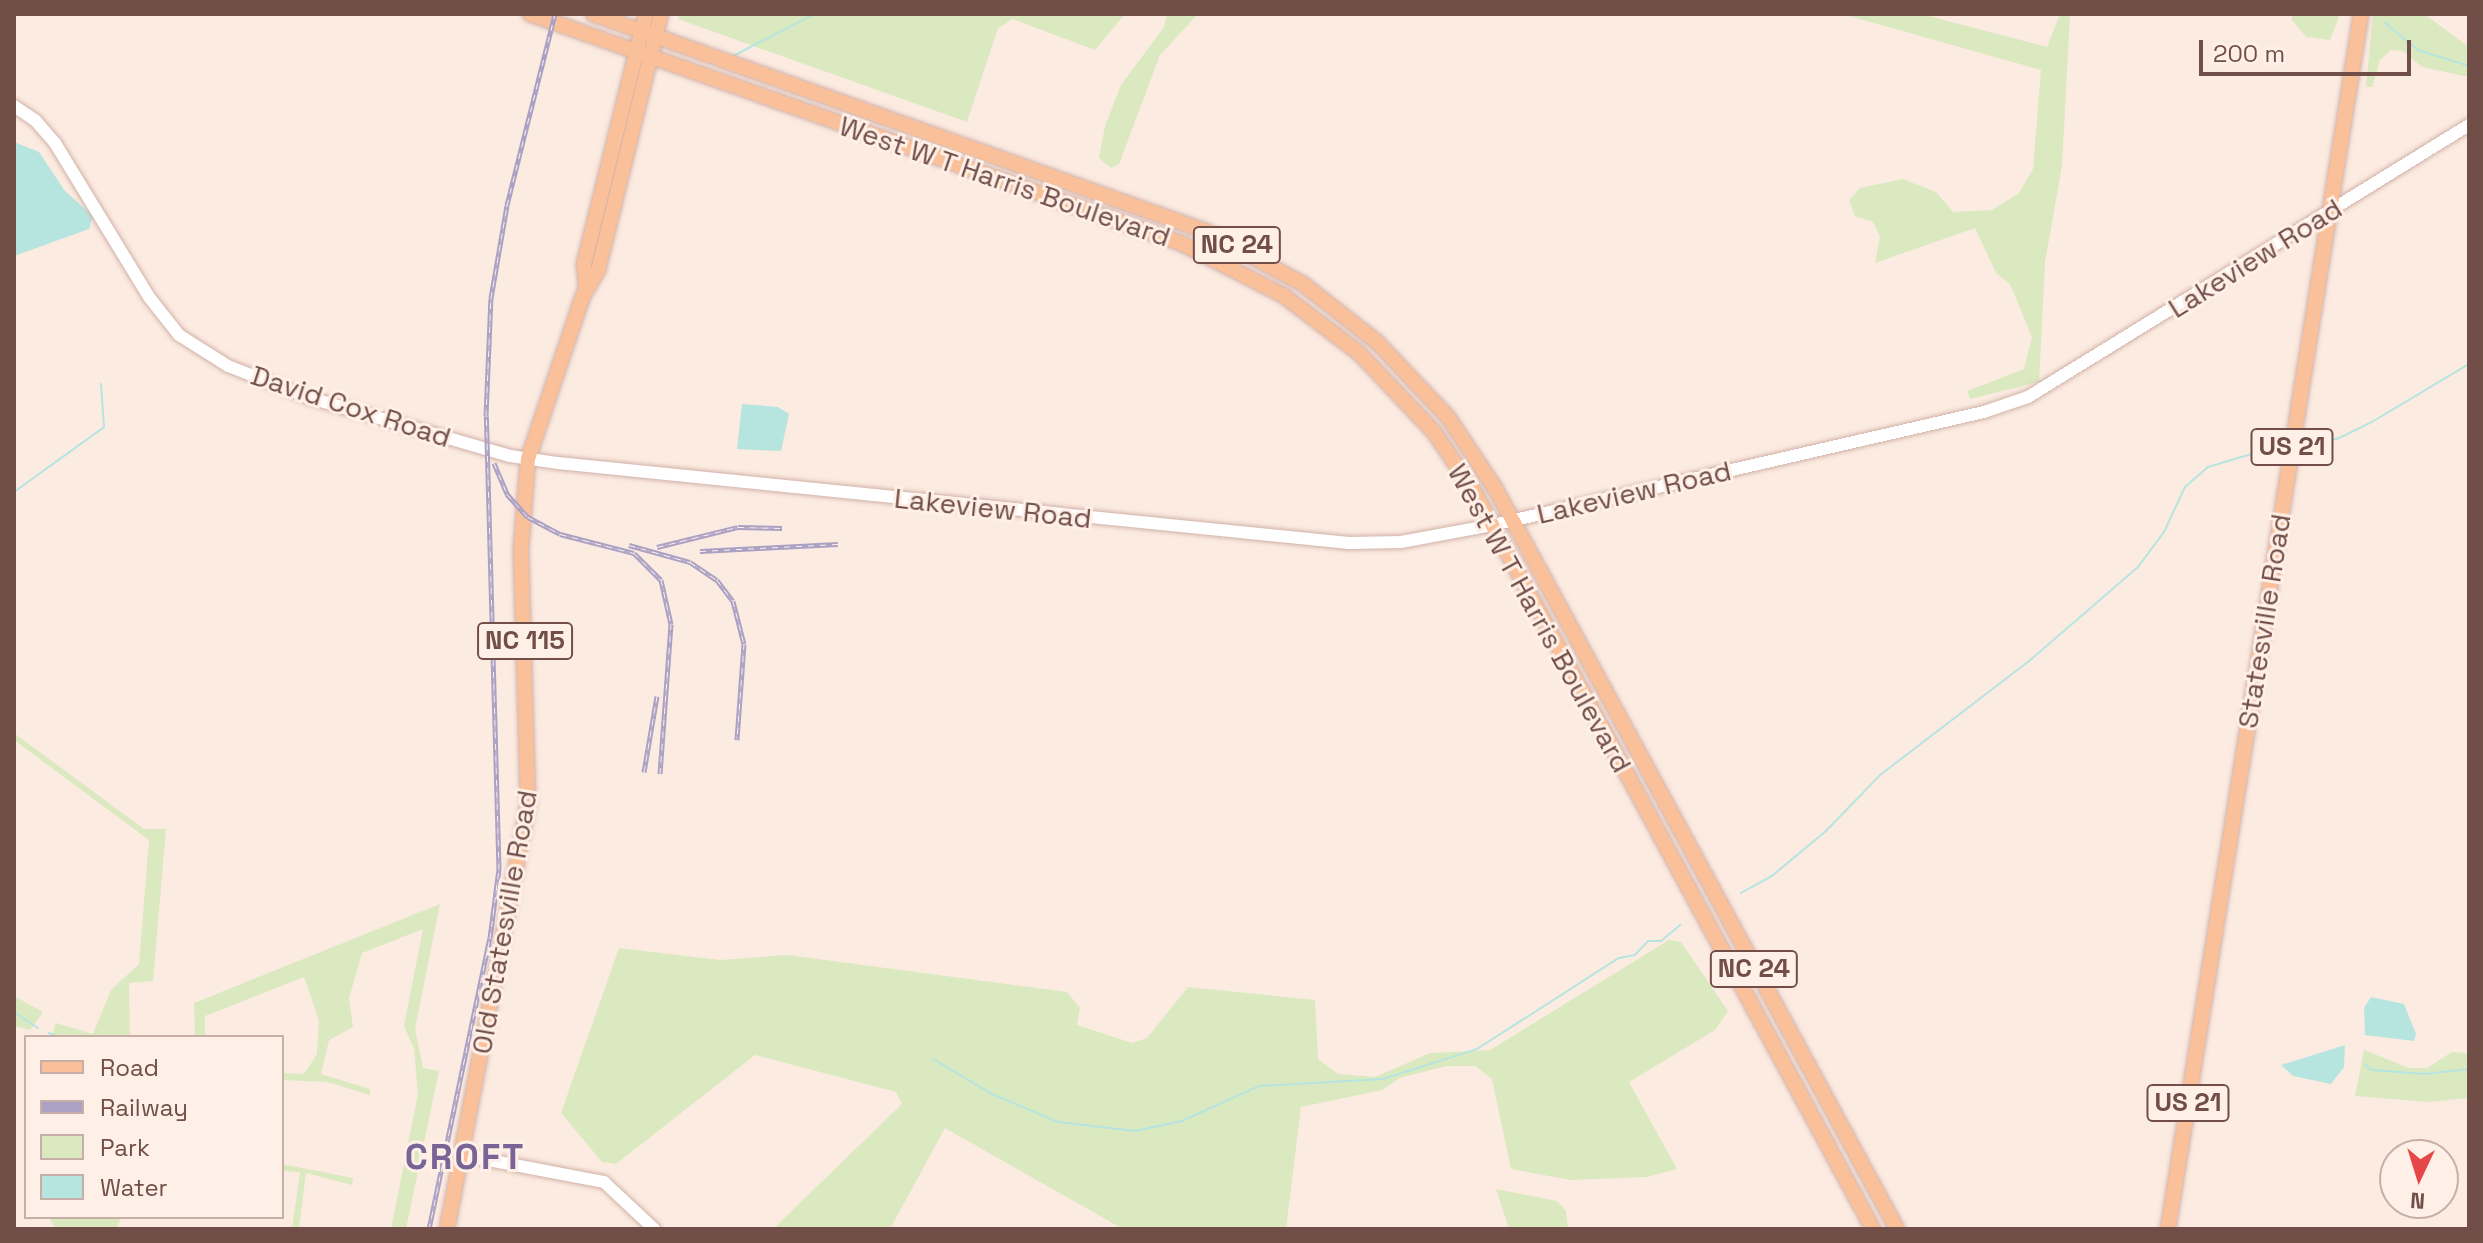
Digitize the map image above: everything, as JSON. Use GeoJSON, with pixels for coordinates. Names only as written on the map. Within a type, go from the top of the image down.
{"type":"FeatureCollection","features":[{"type":"Feature","properties":{"kind":"main road","name":"West W T Harris Boulevard"},"geometry":{"type":"LineString","coordinates":[[530,14],[1100,214],[1229,264],[1310,314],[1386,378],[1440,441],[1493,525],[1873,1229]]}},
{"type":"Feature","properties":{"kind":"main road","name":"West W T Harris Boulevard"},"geometry":{"type":"LineString","coordinates":[[593,14],[1147,208],[1245,249],[1360,326],[1448,417],[1514,520],[1897,1229]]}},
{"type":"Feature","properties":{"kind":"main road","name":"Old Statesville Road"},"geometry":{"type":"LineString","coordinates":[[646,14],[649,34]]}},
{"type":"Feature","properties":{"kind":"main road","name":"Old Statesville Road"},"geometry":{"type":"LineString","coordinates":[[447,1229],[528,803],[521,523],[528,459],[589,283],[649,34],[661,14]]}},
{"type":"Feature","properties":{"kind":"main road","name":"Statesville Road"},"geometry":{"type":"LineString","coordinates":[[2168,1229],[2361,14]]}},
{"type":"Feature","properties":{"kind":"main road","name":"Old Statesville Road"},"geometry":{"type":"LineString","coordinates":[[589,283],[584,264],[615,141],[644,54]]}},
{"type":"Feature","properties":{"kind":"main road","name":"David Cox Road"},"geometry":{"type":"LineString","coordinates":[[14,106],[35,120],[55,143],[158,310],[189,343],[228,366],[307,397],[528,459]]}},
{"type":"Feature","properties":{"kind":"main road","name":"Lakeview Road"},"geometry":{"type":"LineString","coordinates":[[528,459],[1349,543],[1401,542],[1493,525],[1984,412],[2028,397],[2075,373],[2469,125]]}},
{"type":"Feature","properties":{"kind":"main road"},"geometry":{"type":"LineString","coordinates":[[589,283],[592,253],[609,194],[615,141]]}},
{"type":"Feature","properties":{"kind":"main road"},"geometry":{"type":"LineString","coordinates":[[1100,214],[1225,250],[1245,249]]}},
{"type":"Feature","properties":{"kind":"main road"},"geometry":{"type":"LineString","coordinates":[[1229,264],[1243,261],[1258,267],[1360,326]]}},
{"type":"Feature","properties":{"kind":"main road"},"geometry":{"type":"LineString","coordinates":[[462,1155],[604,1182],[654,1229]]}},
{"type":"Feature","properties":{"kind":"green space"},"geometry":{"type":"Polygon","coordinates":[[[679,14],[1125,14],[1095,50],[1013,19],[998,28],[967,122],[678,19],[679,14]]]}},
{"type":"Feature","properties":{"kind":"green space"},"geometry":{"type":"Polygon","coordinates":[[[1167,14],[1198,14],[1160,55],[1119,164],[1111,168],[1099,158],[1105,126],[1121,85],[1164,27],[1167,14]]]}},
{"type":"Feature","properties":{"kind":"green space"},"geometry":{"type":"Polygon","coordinates":[[[1842,14],[1921,14],[2047,47],[2060,14],[2070,14],[2062,166],[2045,262],[2039,382],[1970,399],[1967,391],[2024,369],[2032,337],[2010,284],[1996,273],[1975,228],[1875,263],[1880,237],[1873,222],[1855,216],[1849,200],[1860,188],[1903,179],[1936,192],[1953,212],[1992,210],[2019,193],[2033,169],[2041,70],[1842,14]]]}},
{"type":"Feature","properties":{"kind":"green space"},"geometry":{"type":"Polygon","coordinates":[[[2294,14],[2340,14],[2330,40],[2306,37],[2291,19],[2294,14]]]}},
{"type":"Feature","properties":{"kind":"green space"},"geometry":{"type":"Polygon","coordinates":[[[2373,14],[2424,14],[2469,47],[2469,77],[2422,67],[2403,51],[2391,50],[2380,60],[2372,87],[2366,87],[2373,14]]]}},
{"type":"Feature","properties":{"kind":"green space"},"geometry":{"type":"Polygon","coordinates":[[[14,733],[144,829],[166,829],[153,981],[129,983],[130,1035],[52,1035],[56,1023],[93,1034],[111,990],[139,964],[149,840],[14,740],[14,733]]]}},
{"type":"Feature","properties":{"kind":"green space"},"geometry":{"type":"Polygon","coordinates":[[[440,904],[415,1029],[423,1068],[439,1071],[406,1229],[391,1229],[418,1094],[414,1049],[404,1026],[423,929],[362,953],[349,998],[353,1027],[329,1040],[321,1074],[370,1089],[370,1095],[327,1082],[284,1080],[284,1073],[304,1074],[317,1054],[319,1020],[304,977],[205,1016],[205,1035],[195,1035],[194,1003],[440,904]]]}},
{"type":"Feature","properties":{"kind":"green space"},"geometry":{"type":"Polygon","coordinates":[[[1669,940],[1681,942],[1728,1011],[1715,1030],[1629,1082],[1677,1169],[1647,1177],[1571,1180],[1511,1169],[1492,1079],[1475,1066],[1447,1066],[1400,1078],[1382,1090],[1301,1107],[1286,1229],[1123,1229],[945,1128],[890,1229],[773,1229],[902,1104],[896,1092],[755,1055],[616,1164],[602,1162],[561,1113],[619,948],[720,960],[787,955],[1067,992],[1080,1008],[1077,1025],[1132,1043],[1147,1038],[1188,987],[1315,1000],[1318,1059],[1338,1074],[1375,1077],[1430,1053],[1490,1050],[1669,940]]]}},
{"type":"Feature","properties":{"kind":"green space"},"geometry":{"type":"Polygon","coordinates":[[[14,996],[43,1012],[30,1030],[14,1026],[14,996]]]}},
{"type":"Feature","properties":{"kind":"green space"},"geometry":{"type":"Polygon","coordinates":[[[2364,1050],[2409,1068],[2427,1068],[2452,1052],[2469,1053],[2469,1098],[2427,1102],[2355,1096],[2364,1050]]]}},
{"type":"Feature","properties":{"kind":"green space"},"geometry":{"type":"Polygon","coordinates":[[[284,1164],[353,1178],[352,1185],[306,1173],[299,1229],[292,1229],[300,1172],[284,1171],[284,1164]]]}},
{"type":"Feature","properties":{"kind":"green space"},"geometry":{"type":"Polygon","coordinates":[[[1496,1189],[1557,1201],[1566,1211],[1568,1229],[1509,1229],[1496,1189]]]}},
{"type":"Feature","properties":{"kind":"green space"},"geometry":{"type":"Polygon","coordinates":[[[50,1219],[120,1219],[117,1229],[55,1229],[50,1219]]]}},
{"type":"Feature","properties":{"kind":"water"},"geometry":{"type":"Polygon","coordinates":[[[14,142],[39,152],[65,191],[93,216],[89,229],[14,256],[14,142]]]}},
{"type":"Feature","properties":{"kind":"water"},"geometry":{"type":"Polygon","coordinates":[[[742,404],[778,407],[789,414],[781,451],[737,449],[742,404]]]}},
{"type":"Feature","properties":{"kind":"water"},"geometry":{"type":"Polygon","coordinates":[[[2371,997],[2404,1004],[2416,1034],[2414,1041],[2365,1035],[2364,1008],[2371,997]]]}},
{"type":"Feature","properties":{"kind":"water"},"geometry":{"type":"Polygon","coordinates":[[[2345,1045],[2344,1067],[2331,1084],[2293,1076],[2281,1065],[2345,1045]]]}},
{"type":"Feature","properties":{"kind":"waterway"},"geometry":{"type":"LineString","coordinates":[[735,55],[814,14]]}},
{"type":"Feature","properties":{"kind":"waterway"},"geometry":{"type":"LineString","coordinates":[[2385,23],[2418,50],[2469,66]]}},
{"type":"Feature","properties":{"kind":"waterway"},"geometry":{"type":"LineString","coordinates":[[2311,442],[2337,439],[2372,422],[2469,364]]}},
{"type":"Feature","properties":{"kind":"waterway"},"geometry":{"type":"LineString","coordinates":[[14,492],[104,427],[101,384]]}},
{"type":"Feature","properties":{"kind":"waterway"},"geometry":{"type":"LineString","coordinates":[[1741,893],[1773,875],[1826,831],[1880,775],[2028,662],[2138,567],[2164,532],[2185,487],[2208,467],[2278,446]]}},
{"type":"Feature","properties":{"kind":"waterway"},"geometry":{"type":"LineString","coordinates":[[933,1059],[992,1094],[1058,1122],[1135,1131],[1182,1121],[1259,1086],[1383,1079],[1477,1049],[1619,958],[1635,955],[1648,941],[1661,941],[1680,925]]}},
{"type":"Feature","properties":{"kind":"waterway"},"geometry":{"type":"LineString","coordinates":[[14,1012],[38,1028]]}},
{"type":"Feature","properties":{"kind":"waterway"},"geometry":{"type":"LineString","coordinates":[[49,1033],[54,1035]]}},
{"type":"Feature","properties":{"kind":"waterway"},"geometry":{"type":"LineString","coordinates":[[2365,1064],[2371,1070],[2425,1074],[2469,1069]]}},
{"type":"Feature","properties":{"kind":"railway"},"geometry":{"type":"LineString","coordinates":[[429,1229],[490,938],[499,869],[486,416],[491,298],[507,205],[555,14]]}},
{"type":"Feature","properties":{"kind":"railway"},"geometry":{"type":"LineString","coordinates":[[494,463],[507,494],[528,517],[560,534],[634,553],[661,580],[671,624],[660,774]]}},
{"type":"Feature","properties":{"kind":"railway"},"geometry":{"type":"LineString","coordinates":[[657,547],[738,527],[782,528]]}},
{"type":"Feature","properties":{"kind":"railway"},"geometry":{"type":"LineString","coordinates":[[700,551],[838,544]]}},
{"type":"Feature","properties":{"kind":"railway"},"geometry":{"type":"LineString","coordinates":[[629,545],[690,562],[717,580],[733,601],[744,644],[737,740]]}},
{"type":"Feature","properties":{"kind":"railway"},"geometry":{"type":"LineString","coordinates":[[644,772],[657,696]]}},
{"type":"Feature","properties":{"kind":"district","name":"CROFT"},"geometry":{"type":"Point","coordinates":[465,1158]}}]}
